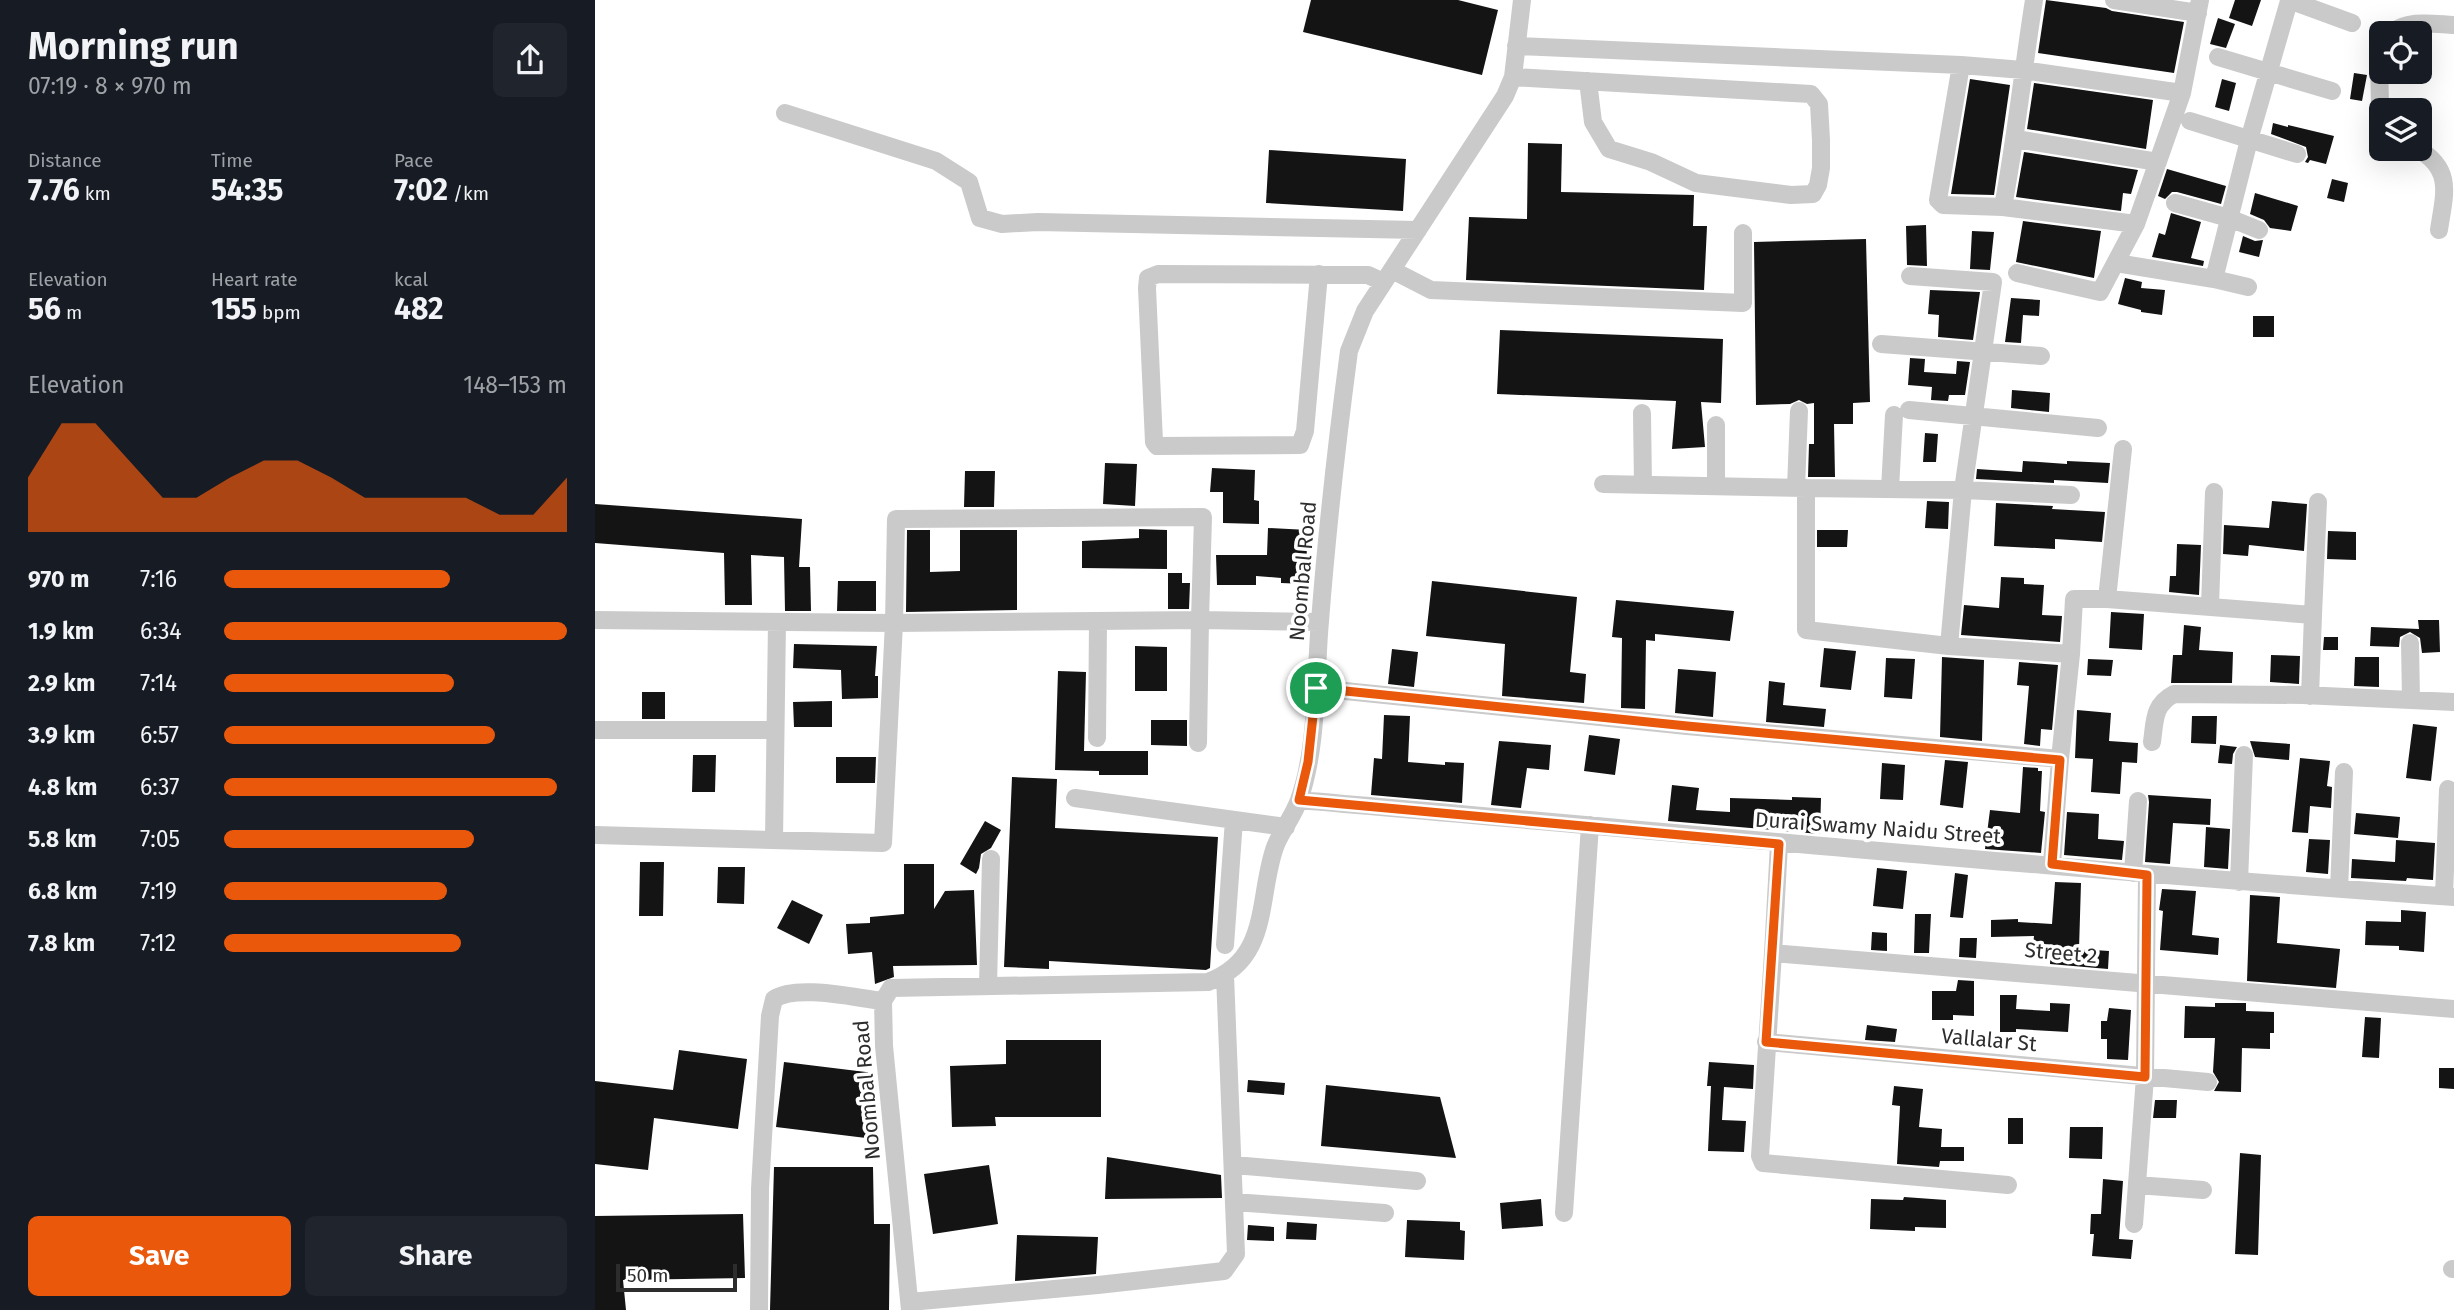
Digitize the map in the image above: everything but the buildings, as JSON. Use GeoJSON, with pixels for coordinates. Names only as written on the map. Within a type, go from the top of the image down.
{"type":"FeatureCollection","features":[{"type":"Feature","properties":{"kind":"street","name":"Noombal Road"},"geometry":{"type":"LineString","coordinates":[[910,1306],[884,1046],[883,1001],[891,988],[1208,982],[1226,975],[1246,956],[1256,936],[1275,847],[1299,800],[1308,762],[1349,351],[1365,310],[1505,96],[1513,77],[1522,0]]}},
{"type":"Feature","properties":{"kind":"street"},"geometry":{"type":"LineString","coordinates":[[2003,207],[2016,139],[2022,70],[2034,0]]}},
{"type":"Feature","properties":{"kind":"street"},"geometry":{"type":"LineString","coordinates":[[2017,273],[2100,292],[2136,224],[2182,93],[2199,6],[2114,0]]}},
{"type":"Feature","properties":{"kind":"street"},"geometry":{"type":"LineString","coordinates":[[2214,279],[2249,140],[2289,0],[2352,23]]}},
{"type":"Feature","properties":{"kind":"street"},"geometry":{"type":"LineString","coordinates":[[2432,24],[2454,25]]}},
{"type":"Feature","properties":{"kind":"street"},"geometry":{"type":"LineString","coordinates":[[1516,46],[1961,65],[2022,70],[2182,93]]}},
{"type":"Feature","properties":{"kind":"street"},"geometry":{"type":"LineString","coordinates":[[2218,57],[2332,91]]}},
{"type":"Feature","properties":{"kind":"street"},"geometry":{"type":"LineString","coordinates":[[1961,65],[1938,200],[1943,205],[2003,207],[2136,224]]}},
{"type":"Feature","properties":{"kind":"street"},"geometry":{"type":"LineString","coordinates":[[1513,77],[1588,81],[1811,94],[1819,104],[1821,168],[1818,185],[1813,194],[1791,195],[1696,183],[1651,162],[1609,149],[1593,122],[1588,81]]}},
{"type":"Feature","properties":{"kind":"street"},"geometry":{"type":"LineString","coordinates":[[785,113],[936,161],[969,182],[980,218],[1002,224],[1038,222],[1418,230]]}},
{"type":"Feature","properties":{"kind":"street"},"geometry":{"type":"LineString","coordinates":[[2190,121],[2297,154]]}},
{"type":"Feature","properties":{"kind":"street"},"geometry":{"type":"LineString","coordinates":[[2016,139],[2158,162]]}},
{"type":"Feature","properties":{"kind":"street"},"geometry":{"type":"LineString","coordinates":[[2432,159],[2442,174],[2445,189],[2439,230]]}},
{"type":"Feature","properties":{"kind":"street"},"geometry":{"type":"LineString","coordinates":[[2175,203],[2229,218],[2259,230]]}},
{"type":"Feature","properties":{"kind":"street"},"geometry":{"type":"LineString","coordinates":[[1319,274],[1319,358],[1312,432],[1300,445],[1157,446],[1154,442],[1147,288],[1149,278],[1158,274],[1319,274],[1368,275],[1388,276],[1431,290],[1743,303],[1743,233]]}},
{"type":"Feature","properties":{"kind":"street"},"geometry":{"type":"LineString","coordinates":[[2116,263],[2248,287]]}},
{"type":"Feature","properties":{"kind":"street"},"geometry":{"type":"LineString","coordinates":[[1910,275],[1993,282],[1963,490],[1949,646]]}},
{"type":"Feature","properties":{"kind":"street"},"geometry":{"type":"LineString","coordinates":[[1881,344],[2042,356]]}},
{"type":"Feature","properties":{"kind":"street"},"geometry":{"type":"LineString","coordinates":[[1799,411],[1805,630],[1949,646],[2071,654]]}},
{"type":"Feature","properties":{"kind":"street"},"geometry":{"type":"LineString","coordinates":[[1890,489],[1901,412],[2098,428]]}},
{"type":"Feature","properties":{"kind":"street"},"geometry":{"type":"LineString","coordinates":[[1642,413],[1643,485]]}},
{"type":"Feature","properties":{"kind":"street"},"geometry":{"type":"LineString","coordinates":[[1716,425],[1716,486]]}},
{"type":"Feature","properties":{"kind":"street"},"geometry":{"type":"LineString","coordinates":[[2107,599],[2123,449]]}},
{"type":"Feature","properties":{"kind":"street"},"geometry":{"type":"LineString","coordinates":[[1603,484],[1963,490],[2071,495]]}},
{"type":"Feature","properties":{"kind":"street"},"geometry":{"type":"LineString","coordinates":[[2210,606],[2214,492]]}},
{"type":"Feature","properties":{"kind":"street"},"geometry":{"type":"LineString","coordinates":[[2310,695],[2318,502]]}},
{"type":"Feature","properties":{"kind":"street"},"geometry":{"type":"LineString","coordinates":[[595,835],[883,843],[894,622],[896,519],[1203,517],[1198,743]]}},
{"type":"Feature","properties":{"kind":"street"},"geometry":{"type":"LineString","coordinates":[[2052,864],[2074,599],[2107,599],[2313,615]]}},
{"type":"Feature","properties":{"kind":"street"},"geometry":{"type":"LineString","coordinates":[[595,620],[1320,622]]}},
{"type":"Feature","properties":{"kind":"street"},"geometry":{"type":"LineString","coordinates":[[1097,738],[1098,621]]}},
{"type":"Feature","properties":{"kind":"street"},"geometry":{"type":"LineString","coordinates":[[774,840],[777,622]]}},
{"type":"Feature","properties":{"kind":"street"},"geometry":{"type":"LineString","coordinates":[[2410,643],[2411,700]]}},
{"type":"Feature","properties":{"kind":"street"},"geometry":{"type":"LineString","coordinates":[[1316,688],[2060,760]]}},
{"type":"Feature","properties":{"kind":"street"},"geometry":{"type":"LineString","coordinates":[[2151,742],[2157,708],[2164,699],[2174,694],[2310,695],[2454,702]]}},
{"type":"Feature","properties":{"kind":"street"},"geometry":{"type":"LineString","coordinates":[[595,730],[775,730]]}},
{"type":"Feature","properties":{"kind":"street"},"geometry":{"type":"LineString","coordinates":[[2239,881],[2244,755]]}},
{"type":"Feature","properties":{"kind":"street"},"geometry":{"type":"LineString","coordinates":[[2339,889],[2344,772]]}},
{"type":"Feature","properties":{"kind":"street"},"geometry":{"type":"LineString","coordinates":[[2448,789],[2449,897]]}},
{"type":"Feature","properties":{"kind":"street"},"geometry":{"type":"LineString","coordinates":[[1075,799],[1286,827]]}},
{"type":"Feature","properties":{"kind":"street","name":"Durai Swamy Naidu Street"},"geometry":{"type":"LineString","coordinates":[[1299,800],[1779,844],[2449,897]]}},
{"type":"Feature","properties":{"kind":"street"},"geometry":{"type":"LineString","coordinates":[[2134,1224],[2145,1077],[2145,983],[2138,801]]}},
{"type":"Feature","properties":{"kind":"street"},"geometry":{"type":"LineString","coordinates":[[1225,945],[1234,820]]}},
{"type":"Feature","properties":{"kind":"street"},"geometry":{"type":"LineString","coordinates":[[1564,1213],[1590,825]]}},
{"type":"Feature","properties":{"kind":"street"},"geometry":{"type":"LineString","coordinates":[[1779,844],[1760,1156],[1763,1163],[2008,1185]]}},
{"type":"Feature","properties":{"kind":"street"},"geometry":{"type":"LineString","coordinates":[[988,986],[991,859]]}},
{"type":"Feature","properties":{"kind":"street","name":"Street 2"},"geometry":{"type":"LineString","coordinates":[[1773,953],[2454,1009]]}},
{"type":"Feature","properties":{"kind":"street"},"geometry":{"type":"LineString","coordinates":[[910,1306],[1224,1271],[1236,1254],[1226,975]]}},
{"type":"Feature","properties":{"kind":"street"},"geometry":{"type":"LineString","coordinates":[[758,1310],[760,1188],[770,1016],[774,999],[782,993],[803,992],[883,1001]]}},
{"type":"Feature","properties":{"kind":"street","name":"Vallalar St"},"geometry":{"type":"LineString","coordinates":[[1766,1042],[2209,1082]]}},
{"type":"Feature","properties":{"kind":"street"},"geometry":{"type":"LineString","coordinates":[[1234,1165],[1417,1181]]}},
{"type":"Feature","properties":{"kind":"street"},"geometry":{"type":"LineString","coordinates":[[2137,1185],[2203,1190]]}},
{"type":"Feature","properties":{"kind":"street"},"geometry":{"type":"LineString","coordinates":[[1234,1202],[1385,1213]]}},
{"type":"Feature","properties":{"kind":"route"},"geometry":{"type":"LineString","coordinates":[[1316,688],[2060,760],[2052,864],[2147,875],[2145,1077],[1766,1042],[1779,844],[1299,800],[1308,762],[1316,688]]}}]}
